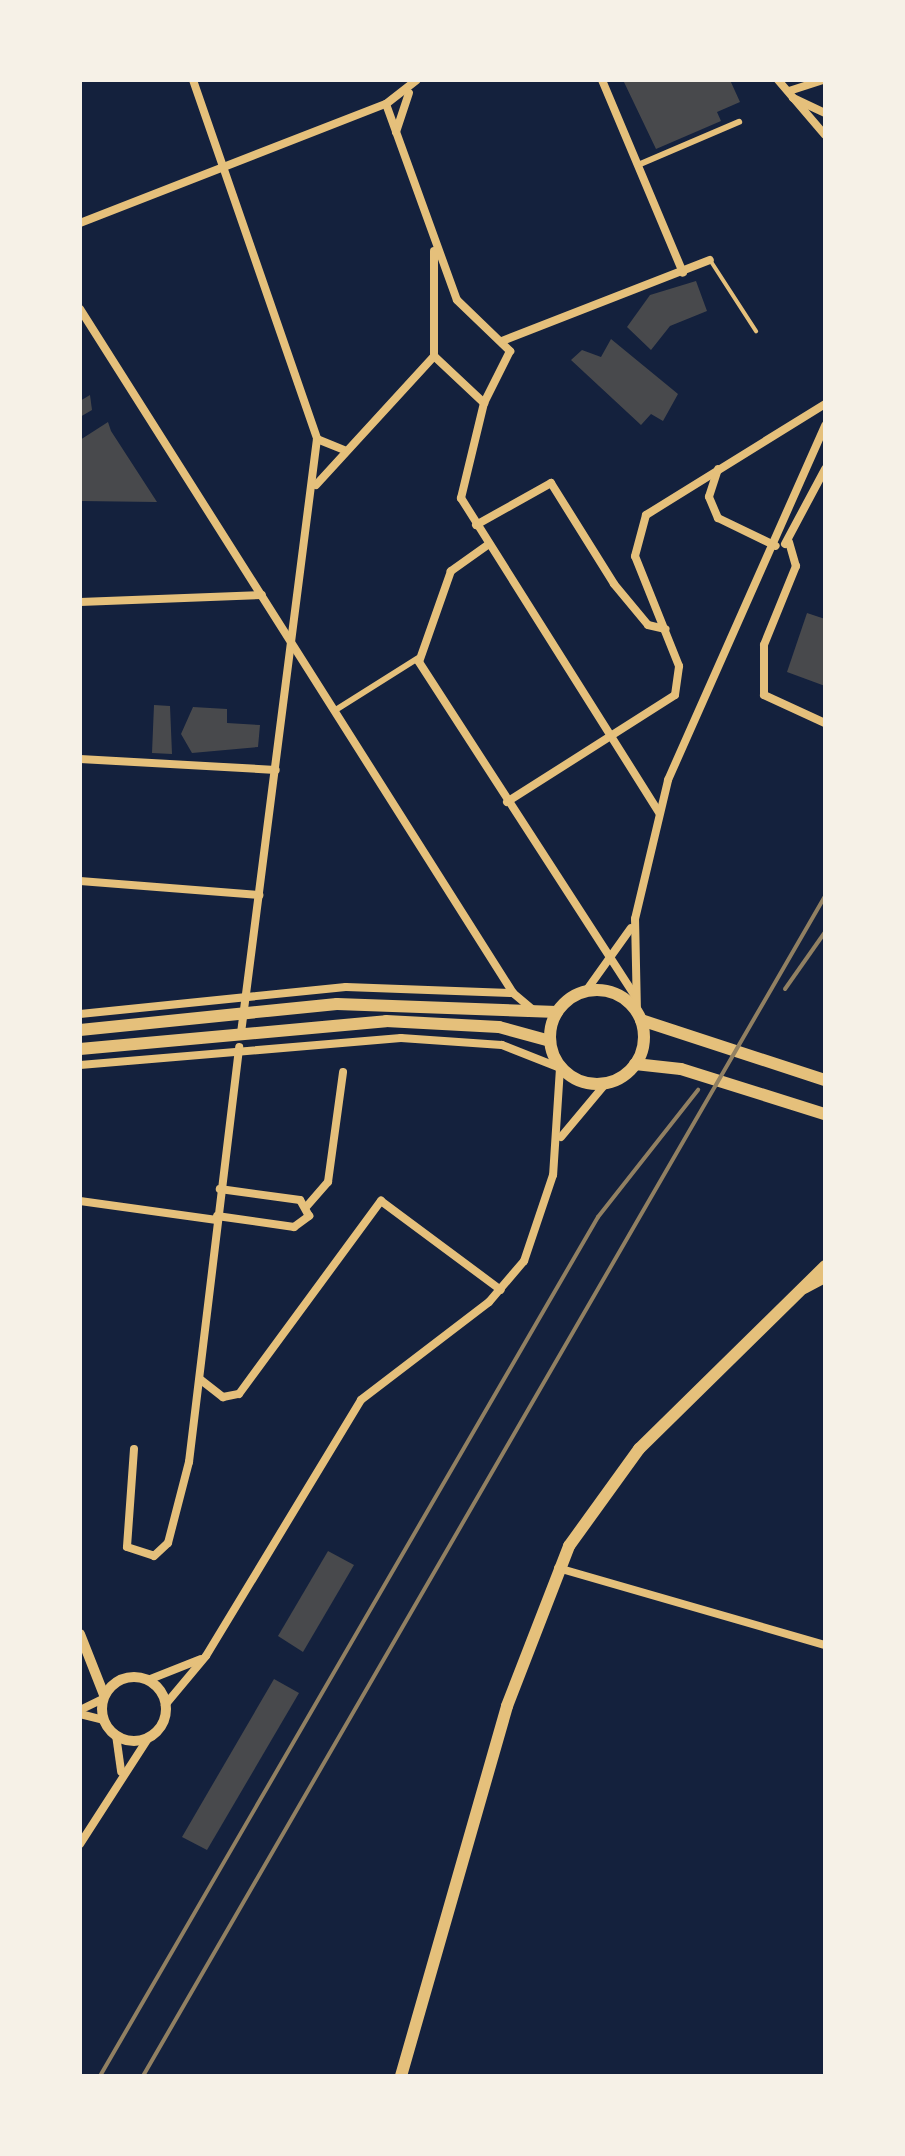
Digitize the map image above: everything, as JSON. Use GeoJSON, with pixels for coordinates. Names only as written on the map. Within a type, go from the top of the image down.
{"type":"FeatureCollection","features":[{"type":"Feature","properties":{"kind":"main road"},"geometry":{"type":"LineString","coordinates":[[825,1080],[639,1017],[617,994],[586,991],[557,1012],[550,1041],[560,1068],[607,1082],[635,1064],[694,1072],[825,1114]]}},
{"type":"Feature","properties":{"kind":"main road"},"geometry":{"type":"LineString","coordinates":[[80,1030],[337,1004],[557,1012]]}},
{"type":"Feature","properties":{"kind":"main road"},"geometry":{"type":"LineString","coordinates":[[635,1064],[639,1017]]}},
{"type":"Feature","properties":{"kind":"main road"},"geometry":{"type":"LineString","coordinates":[[80,1049],[386,1021],[489,1026],[550,1041]]}},
{"type":"Feature","properties":{"kind":"main road"},"geometry":{"type":"LineString","coordinates":[[401,2076],[507,1706],[558,1568],[624,1466],[777,1305],[825,1266]]}},
{"type":"Feature","properties":{"kind":"main road"},"geometry":{"type":"LineString","coordinates":[[777,1305],[825,1277]]}},
{"type":"Feature","properties":{"kind":"street"},"geometry":{"type":"LineString","coordinates":[[134,1449],[127,1547],[154,1556],[168,1543],[189,1462],[316,439],[194,80]]}},
{"type":"Feature","properties":{"kind":"street"},"geometry":{"type":"LineString","coordinates":[[602,80],[683,272]]}},
{"type":"Feature","properties":{"kind":"street"},"geometry":{"type":"LineString","coordinates":[[778,80],[825,135]]}},
{"type":"Feature","properties":{"kind":"street"},"geometry":{"type":"LineString","coordinates":[[787,92],[822,80]]}},
{"type":"Feature","properties":{"kind":"street"},"geometry":{"type":"LineString","coordinates":[[80,223],[386,104],[415,82]]}},
{"type":"Feature","properties":{"kind":"street"},"geometry":{"type":"LineString","coordinates":[[395,136],[415,82]]}},
{"type":"Feature","properties":{"kind":"street"},"geometry":{"type":"LineString","coordinates":[[787,92],[825,113]]}},
{"type":"Feature","properties":{"kind":"street"},"geometry":{"type":"LineString","coordinates":[[386,104],[457,300],[502,341],[510,356],[484,403],[462,490],[476,525],[659,813]]}},
{"type":"Feature","properties":{"kind":"street"},"geometry":{"type":"LineString","coordinates":[[638,164],[740,122]]}},
{"type":"Feature","properties":{"kind":"street"},"geometry":{"type":"LineString","coordinates":[[312,492],[434,356],[434,245]]}},
{"type":"Feature","properties":{"kind":"street"},"geometry":{"type":"LineString","coordinates":[[502,341],[710,260]]}},
{"type":"Feature","properties":{"kind":"street"},"geometry":{"type":"LineString","coordinates":[[434,302],[457,300]]}},
{"type":"Feature","properties":{"kind":"street"},"geometry":{"type":"LineString","coordinates":[[80,309],[514,993],[534,1010]]}},
{"type":"Feature","properties":{"kind":"street"},"geometry":{"type":"LineString","coordinates":[[434,356],[484,403]]}},
{"type":"Feature","properties":{"kind":"street"},"geometry":{"type":"LineString","coordinates":[[507,802],[612,738],[676,693],[680,669],[636,562],[638,526],[721,465],[825,404]]}},
{"type":"Feature","properties":{"kind":"street"},"geometry":{"type":"LineString","coordinates":[[639,1017],[635,919],[659,813],[720,659],[776,546],[825,425]]}},
{"type":"Feature","properties":{"kind":"street"},"geometry":{"type":"LineString","coordinates":[[316,439],[346,451]]}},
{"type":"Feature","properties":{"kind":"street"},"geometry":{"type":"LineString","coordinates":[[721,465],[709,497],[718,518],[776,546],[789,542]]}},
{"type":"Feature","properties":{"kind":"street"},"geometry":{"type":"LineString","coordinates":[[825,470],[789,542],[796,566],[764,645],[764,695],[825,723]]}},
{"type":"Feature","properties":{"kind":"street"},"geometry":{"type":"LineString","coordinates":[[476,525],[551,484],[614,584],[648,625],[666,629]]}},
{"type":"Feature","properties":{"kind":"street"},"geometry":{"type":"LineString","coordinates":[[334,711],[418,658],[452,572],[489,544]]}},
{"type":"Feature","properties":{"kind":"street"},"geometry":{"type":"LineString","coordinates":[[80,602],[262,595]]}},
{"type":"Feature","properties":{"kind":"street"},"geometry":{"type":"LineString","coordinates":[[418,658],[609,964],[636,996]]}},
{"type":"Feature","properties":{"kind":"street"},"geometry":{"type":"LineString","coordinates":[[80,759],[276,770]]}},
{"type":"Feature","properties":{"kind":"street"},"geometry":{"type":"LineString","coordinates":[[80,882],[259,895]]}},
{"type":"Feature","properties":{"kind":"street"},"geometry":{"type":"LineString","coordinates":[[586,991],[609,964],[635,919]]}},
{"type":"Feature","properties":{"kind":"street"},"geometry":{"type":"LineString","coordinates":[[80,1014],[366,986],[514,993]]}},
{"type":"Feature","properties":{"kind":"street"},"geometry":{"type":"LineString","coordinates":[[80,1065],[239,1045],[455,1040],[510,1046],[560,1068],[559,1141],[538,1231],[502,1290],[360,1400],[208,1652],[165,1705],[80,1844]]}},
{"type":"Feature","properties":{"kind":"street"},"geometry":{"type":"LineString","coordinates":[[80,1201],[294,1227],[328,1182],[344,1072]]}},
{"type":"Feature","properties":{"kind":"street"},"geometry":{"type":"LineString","coordinates":[[559,1141],[607,1082]]}},
{"type":"Feature","properties":{"kind":"street"},"geometry":{"type":"LineString","coordinates":[[220,1189],[307,1206]]}},
{"type":"Feature","properties":{"kind":"street"},"geometry":{"type":"LineString","coordinates":[[200,1373],[214,1393],[239,1394],[381,1201],[502,1290]]}},
{"type":"Feature","properties":{"kind":"street"},"geometry":{"type":"LineString","coordinates":[[558,1568],[825,1645]]}},
{"type":"Feature","properties":{"kind":"street"},"geometry":{"type":"LineString","coordinates":[[80,1634],[97,1663],[104,1720]]}},
{"type":"Feature","properties":{"kind":"street"},"geometry":{"type":"LineString","coordinates":[[97,1663],[126,1678],[148,1680],[208,1652]]}},
{"type":"Feature","properties":{"kind":"street"},"geometry":{"type":"LineString","coordinates":[[80,1712],[104,1698],[126,1678]]}},
{"type":"Feature","properties":{"kind":"street"},"geometry":{"type":"LineString","coordinates":[[148,1680],[165,1705]]}},
{"type":"Feature","properties":{"kind":"street"},"geometry":{"type":"LineString","coordinates":[[80,1712],[104,1720],[116,1734],[119,1777]]}},
{"type":"Feature","properties":{"kind":"street"},"geometry":{"type":"LineString","coordinates":[[116,1734],[148,1737]]}},
{"type":"Feature","properties":{"kind":"lane"},"geometry":{"type":"LineString","coordinates":[[710,260],[756,331]]}},
{"type":"Feature","properties":{"kind":"building"},"geometry":{"type":"Polygon","coordinates":[[[623,80],[730,80],[740,102],[717,112],[721,121],[656,149],[623,80]]]}},
{"type":"Feature","properties":{"kind":"building"},"geometry":{"type":"Polygon","coordinates":[[[696,281],[707,311],[670,326],[651,350],[627,327],[650,295],[696,281]]]}},
{"type":"Feature","properties":{"kind":"building"},"geometry":{"type":"Polygon","coordinates":[[[611,339],[678,394],[663,421],[651,414],[641,425],[571,360],[582,350],[601,357],[611,339]]]}},
{"type":"Feature","properties":{"kind":"building"},"geometry":{"type":"Polygon","coordinates":[[[90,395],[92,410],[80,417],[80,401],[90,395]]]}},
{"type":"Feature","properties":{"kind":"building"},"geometry":{"type":"Polygon","coordinates":[[[108,422],[157,502],[80,501],[80,440],[108,422]]]}},
{"type":"Feature","properties":{"kind":"building"},"geometry":{"type":"Polygon","coordinates":[[[807,613],[825,619],[825,686],[787,672],[807,613]]]}},
{"type":"Feature","properties":{"kind":"building"},"geometry":{"type":"Polygon","coordinates":[[[154,705],[170,706],[172,754],[152,753],[154,705]]]}},
{"type":"Feature","properties":{"kind":"building"},"geometry":{"type":"Polygon","coordinates":[[[193,707],[227,709],[227,723],[260,725],[258,747],[192,753],[181,734],[193,707]]]}},
{"type":"Feature","properties":{"kind":"building"},"geometry":{"type":"Polygon","coordinates":[[[328,1551],[354,1565],[303,1652],[278,1636],[328,1551]]]}},
{"type":"Feature","properties":{"kind":"building"},"geometry":{"type":"Polygon","coordinates":[[[274,1679],[299,1693],[207,1850],[182,1837],[274,1679]]]}},
{"type":"Feature","properties":{"kind":"railway"},"geometry":{"type":"LineString","coordinates":[[143,2076],[825,896]]}},
{"type":"Feature","properties":{"kind":"railway"},"geometry":{"type":"LineString","coordinates":[[785,989],[825,932]]}},
{"type":"Feature","properties":{"kind":"railway"},"geometry":{"type":"LineString","coordinates":[[100,2076],[598,1217],[698,1090]]}}]}
